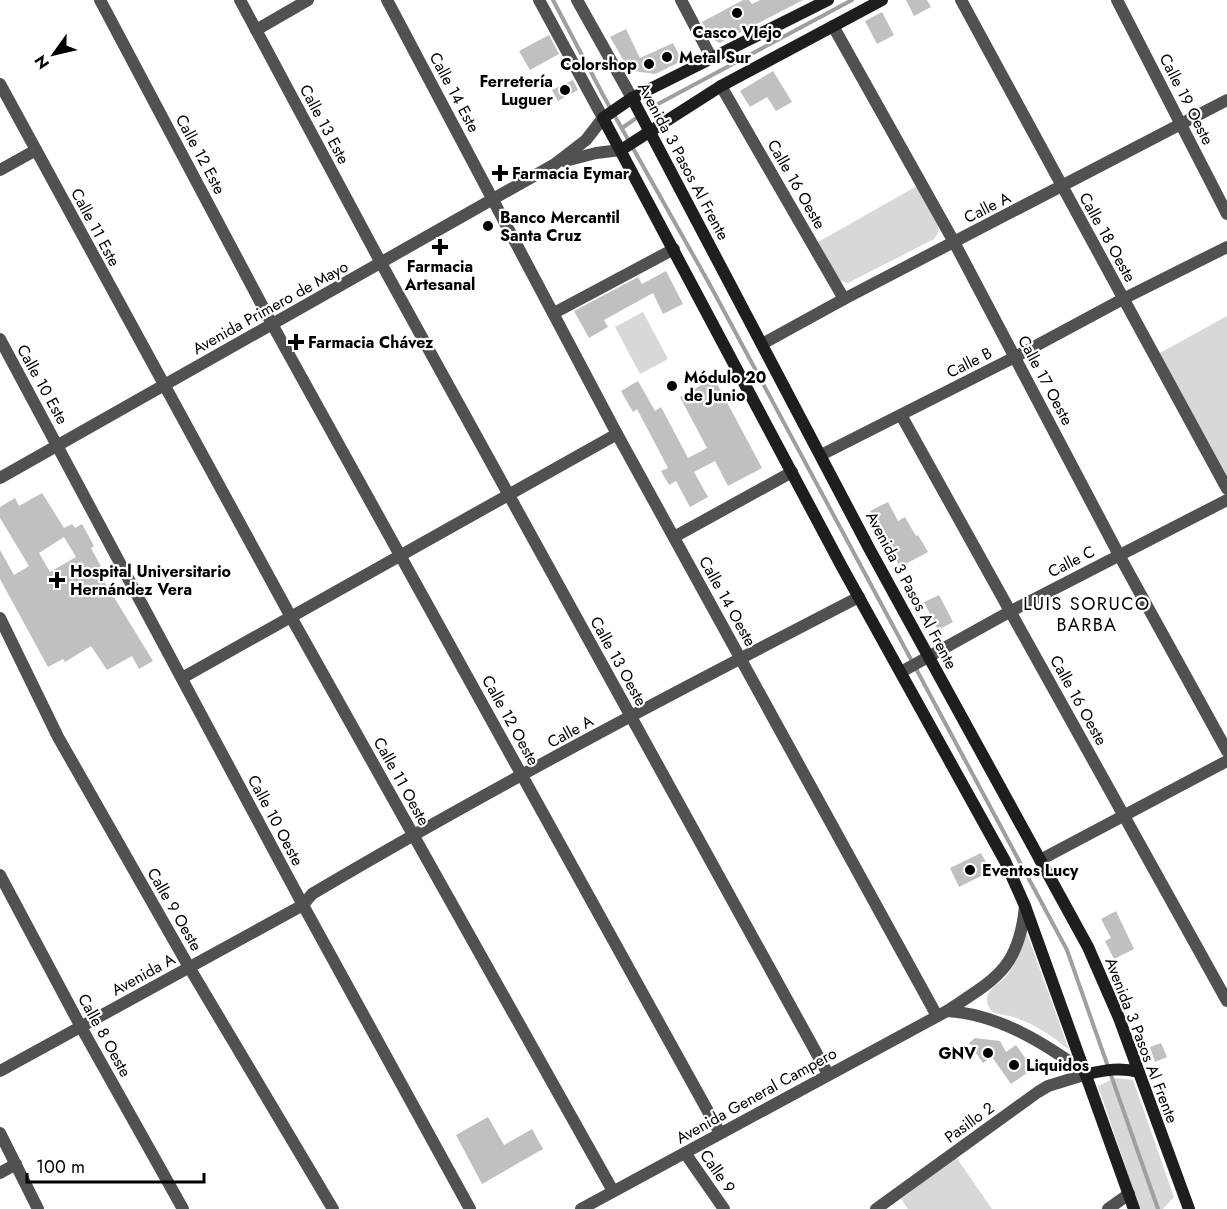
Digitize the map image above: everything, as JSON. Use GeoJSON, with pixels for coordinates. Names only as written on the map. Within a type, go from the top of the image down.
{"type":"FeatureCollection","features":[{"type":"Feature","properties":{"kind":"main road"},"geometry":{"type":"LineString","coordinates":[[623,149],[721,86],[882,0]]}},
{"type":"Feature","properties":{"kind":"main road"},"geometry":{"type":"LineString","coordinates":[[604,117],[632,98],[825,1]]}},
{"type":"Feature","properties":{"kind":"main road","name":"Avenida 3 Pasos Al Frente"},"geometry":{"type":"LineString","coordinates":[[632,98],[821,455],[1005,861],[1092,1073],[1134,1209]]}},
{"type":"Feature","properties":{"kind":"main road","name":"Avenida 3 Pasos Al Frente"},"geometry":{"type":"LineString","coordinates":[[604,117],[859,597],[914,664],[1040,860],[1088,947],[1119,1018],[1189,1209]]}},
{"type":"Feature","properties":{"kind":"main road"},"geometry":{"type":"LineString","coordinates":[[1092,1073],[1114,1068],[1126,1068],[1139,1072]]}},
{"type":"Feature","properties":{"kind":"street","name":"Calle 12 Este"},"geometry":{"type":"LineString","coordinates":[[100,0],[272,324]]}},
{"type":"Feature","properties":{"kind":"street","name":"Calle 13 Este"},"geometry":{"type":"LineString","coordinates":[[240,0],[381,263]]}},
{"type":"Feature","properties":{"kind":"street"},"geometry":{"type":"LineString","coordinates":[[255,30],[308,0]]}},
{"type":"Feature","properties":{"kind":"street","name":"Calle 14 Este"},"geometry":{"type":"LineString","coordinates":[[387,0],[494,199]]}},
{"type":"Feature","properties":{"kind":"street","name":"Avenida 3 Pasos Al Frente"},"geometry":{"type":"LineString","coordinates":[[539,0],[604,117]]}},
{"type":"Feature","properties":{"kind":"street","name":"Avenida 3 Pasos Al Frente"},"geometry":{"type":"LineString","coordinates":[[577,0],[632,98]]}},
{"type":"Feature","properties":{"kind":"street"},"geometry":{"type":"LineString","coordinates":[[681,0],[712,59]]}},
{"type":"Feature","properties":{"kind":"street","name":"Calle 18 Oeste"},"geometry":{"type":"LineString","coordinates":[[961,0],[1227,489]]}},
{"type":"Feature","properties":{"kind":"street","name":"Calle 19 Oeste"},"geometry":{"type":"LineString","coordinates":[[1117,0],[1227,214]]}},
{"type":"Feature","properties":{"kind":"street","name":"Calle 17 Oeste"},"geometry":{"type":"LineString","coordinates":[[833,26],[954,242],[1119,555],[1227,751]]}},
{"type":"Feature","properties":{"kind":"street","name":"Calle 11 Este"},"geometry":{"type":"LineString","coordinates":[[0,84],[164,386]]}},
{"type":"Feature","properties":{"kind":"street","name":"Calle 16 Oeste"},"geometry":{"type":"LineString","coordinates":[[721,86],[844,299]]}},
{"type":"Feature","properties":{"kind":"street","name":"Calle A"},"geometry":{"type":"LineString","coordinates":[[762,344],[1227,100]]}},
{"type":"Feature","properties":{"kind":"street","name":"Avenida Primero de Mayo"},"geometry":{"type":"LineString","coordinates":[[0,478],[555,165],[586,140],[604,117]]}},
{"type":"Feature","properties":{"kind":"street","name":"Avenida Primero de Mayo"},"geometry":{"type":"LineString","coordinates":[[555,165],[596,153],[623,149]]}},
{"type":"Feature","properties":{"kind":"street"},"geometry":{"type":"LineString","coordinates":[[0,170],[36,150]]}},
{"type":"Feature","properties":{"kind":"street","name":"Calle 14 Oeste"},"geometry":{"type":"LineString","coordinates":[[494,199],[617,434],[740,658],[942,1014]]}},
{"type":"Feature","properties":{"kind":"street","name":"Calle B"},"geometry":{"type":"LineString","coordinates":[[821,455],[1227,247]]}},
{"type":"Feature","properties":{"kind":"street"},"geometry":{"type":"LineString","coordinates":[[554,313],[674,249]]}},
{"type":"Feature","properties":{"kind":"street","name":"Calle 13 Oeste"},"geometry":{"type":"LineString","coordinates":[[381,263],[828,1074]]}},
{"type":"Feature","properties":{"kind":"street","name":"Calle 12 Oeste"},"geometry":{"type":"LineString","coordinates":[[272,324],[720,1133]]}},
{"type":"Feature","properties":{"kind":"street","name":"Calle 10 Este"},"geometry":{"type":"LineString","coordinates":[[0,339],[58,445]]}},
{"type":"Feature","properties":{"kind":"street","name":"Calle 11 Oeste"},"geometry":{"type":"LineString","coordinates":[[164,386],[613,1191]]}},
{"type":"Feature","properties":{"kind":"street","name":"Calle 16 Oeste"},"geometry":{"type":"LineString","coordinates":[[902,415],[1227,1001]]}},
{"type":"Feature","properties":{"kind":"street"},"geometry":{"type":"LineString","coordinates":[[182,678],[617,434]]}},
{"type":"Feature","properties":{"kind":"street","name":"Calle 10 Oeste"},"geometry":{"type":"LineString","coordinates":[[58,445],[303,905],[470,1209]]}},
{"type":"Feature","properties":{"kind":"street"},"geometry":{"type":"LineString","coordinates":[[674,537],[792,472]]}},
{"type":"Feature","properties":{"kind":"street","name":"Calle C"},"geometry":{"type":"LineString","coordinates":[[914,664],[1011,611],[1227,500]]}},
{"type":"Feature","properties":{"kind":"street","name":"Calle A"},"geometry":{"type":"LineString","coordinates":[[303,905],[312,894],[413,834],[740,658],[859,597]]}},
{"type":"Feature","properties":{"kind":"street","name":"Calle 9 Oeste"},"geometry":{"type":"LineString","coordinates":[[0,618],[58,737],[189,967],[333,1209]]}},
{"type":"Feature","properties":{"kind":"street"},"geometry":{"type":"LineString","coordinates":[[1040,860],[1227,761]]}},
{"type":"Feature","properties":{"kind":"street","name":"Calle 8 Oeste"},"geometry":{"type":"LineString","coordinates":[[0,875],[81,1027],[183,1209]]}},
{"type":"Feature","properties":{"kind":"street","name":"Avenida A"},"geometry":{"type":"LineString","coordinates":[[0,1071],[303,905]]}},
{"type":"Feature","properties":{"kind":"street","name":"Avenida General Campero"},"geometry":{"type":"LineString","coordinates":[[581,1209],[942,1014],[986,987],[1015,951],[1022,929],[1024,906]]}},
{"type":"Feature","properties":{"kind":"street"},"geometry":{"type":"LineString","coordinates":[[942,1014],[966,1012],[1026,1034],[1092,1073]]}},
{"type":"Feature","properties":{"kind":"street","name":"Pasillo 2"},"geometry":{"type":"LineString","coordinates":[[876,1209],[1038,1092],[1048,1086],[1092,1073]]}},
{"type":"Feature","properties":{"kind":"street"},"geometry":{"type":"LineString","coordinates":[[0,1133],[38,1209]]}},
{"type":"Feature","properties":{"kind":"street","name":"Calle 9"},"geometry":{"type":"LineString","coordinates":[[684,1153],[724,1209]]}},
{"type":"Feature","properties":{"kind":"street"},"geometry":{"type":"LineString","coordinates":[[0,1173],[16,1164]]}},
{"type":"Feature","properties":{"kind":"street"},"geometry":{"type":"LineString","coordinates":[[1108,1209],[1129,1194]]}},
{"type":"Feature","properties":{"kind":"shaded area"},"geometry":{"type":"Polygon","coordinates":[[[917,186],[938,226],[938,233],[934,239],[848,283],[838,280],[818,242],[917,186]]]}},
{"type":"Feature","properties":{"kind":"shaded area"},"geometry":{"type":"Polygon","coordinates":[[[643,312],[668,359],[640,374],[615,327],[643,312]]]}},
{"type":"Feature","properties":{"kind":"shaded area"},"geometry":{"type":"Polygon","coordinates":[[[1227,316],[1227,482],[1158,354],[1227,316]]]}},
{"type":"Feature","properties":{"kind":"shaded area"},"geometry":{"type":"Polygon","coordinates":[[[1026,931],[1069,1050],[1035,1026],[995,1013],[987,1004],[989,993],[1014,964],[1026,931]]]}},
{"type":"Feature","properties":{"kind":"shaded area"},"geometry":{"type":"Polygon","coordinates":[[[1115,1078],[1133,1080],[1174,1197],[1163,1209],[1140,1209],[1098,1086],[1115,1078]]]}},
{"type":"Feature","properties":{"kind":"shaded area"},"geometry":{"type":"Polygon","coordinates":[[[956,1157],[992,1209],[908,1209],[901,1199],[956,1157]]]}},
{"type":"Feature","properties":{"kind":"building","name":"Casco VIejo"},"geometry":{"type":"Polygon","coordinates":[[[743,0],[749,0],[752,4],[760,0],[803,0],[720,43],[710,38],[702,22],[743,0]]]}},
{"type":"Feature","properties":{"kind":"building"},"geometry":{"type":"Polygon","coordinates":[[[906,0],[927,0],[931,7],[914,16],[906,0]]]}},
{"type":"Feature","properties":{"kind":"building"},"geometry":{"type":"Polygon","coordinates":[[[882,12],[894,35],[877,44],[865,21],[882,12]]]}},
{"type":"Feature","properties":{"kind":"building"},"geometry":{"type":"Polygon","coordinates":[[[626,29],[640,58],[673,43],[682,61],[655,74],[633,71],[627,66],[610,37],[626,29]]]}},
{"type":"Feature","properties":{"kind":"building"},"geometry":{"type":"Polygon","coordinates":[[[549,35],[559,54],[530,70],[519,51],[549,35]]]}},
{"type":"Feature","properties":{"kind":"building"},"geometry":{"type":"Polygon","coordinates":[[[773,71],[792,102],[776,111],[767,97],[750,107],[740,91],[773,71]]]}},
{"type":"Feature","properties":{"kind":"building","name":"Ferretería Luguer"},"geometry":{"type":"Polygon","coordinates":[[[573,80],[578,90],[558,101],[552,90],[573,80]]]}},
{"type":"Feature","properties":{"kind":"building"},"geometry":{"type":"Polygon","coordinates":[[[666,271],[683,304],[663,314],[653,293],[604,320],[608,327],[589,338],[574,311],[638,277],[642,284],[666,271]]]}},
{"type":"Feature","properties":{"kind":"building"},"geometry":{"type":"Polygon","coordinates":[[[714,378],[762,468],[728,486],[715,461],[694,472],[708,497],[690,507],[676,481],[669,485],[661,471],[668,468],[637,409],[633,412],[621,391],[638,381],[655,411],[661,407],[688,458],[707,448],[680,397],[714,378]]]}},
{"type":"Feature","properties":{"kind":"building","name":"Hospital Universitario Hernández Vera"},"geometry":{"type":"Polygon","coordinates":[[[42,493],[64,528],[72,524],[75,528],[82,524],[94,546],[91,548],[105,574],[101,576],[153,661],[139,669],[132,656],[107,670],[91,646],[65,662],[63,659],[48,667],[0,579],[0,550],[14,575],[29,566],[0,518],[0,507],[15,498],[19,506],[42,493]],[[64,537],[39,553],[50,572],[76,557],[64,537]]]}},
{"type":"Feature","properties":{"kind":"building"},"geometry":{"type":"Polygon","coordinates":[[[888,502],[898,521],[905,517],[928,552],[900,567],[870,511],[888,502]]]}},
{"type":"Feature","properties":{"kind":"building"},"geometry":{"type":"Polygon","coordinates":[[[939,595],[953,622],[938,630],[924,602],[939,595]]]}},
{"type":"Feature","properties":{"kind":"building","name":"Eventos Lucy"},"geometry":{"type":"Polygon","coordinates":[[[981,853],[991,871],[959,887],[950,868],[981,853]]]}},
{"type":"Feature","properties":{"kind":"building"},"geometry":{"type":"Polygon","coordinates":[[[1116,911],[1134,949],[1114,959],[1105,941],[1111,938],[1101,919],[1116,911]]]}},
{"type":"Feature","properties":{"kind":"building"},"geometry":{"type":"Polygon","coordinates":[[[975,1038],[1000,1041],[1006,1052],[1016,1045],[1033,1069],[1011,1084],[992,1057],[983,1063],[969,1043],[975,1038]]]}},
{"type":"Feature","properties":{"kind":"building"},"geometry":{"type":"Polygon","coordinates":[[[1161,1043],[1167,1057],[1155,1062],[1150,1047],[1161,1043]]]}},
{"type":"Feature","properties":{"kind":"building"},"geometry":{"type":"Polygon","coordinates":[[[488,1117],[504,1145],[532,1129],[543,1149],[482,1184],[456,1135],[488,1117]]]}},
{"type":"Feature","properties":{"kind":"waterway"},"geometry":{"type":"LineString","coordinates":[[553,0],[603,95],[710,285],[1067,950],[1158,1209]]}},
{"type":"Feature","properties":{"kind":"waterway"},"geometry":{"type":"LineString","coordinates":[[658,104],[852,0]]}},
{"type":"Feature","properties":{"kind":"waterway"},"geometry":{"type":"LineString","coordinates":[[622,128],[635,119]]}},
{"type":"Feature","properties":{"kind":"place","name":"Casco VIejo"},"geometry":{"type":"Point","coordinates":[737,13]}},
{"type":"Feature","properties":{"kind":"place","name":"Metal Sur"},"geometry":{"type":"Point","coordinates":[667,57]}},
{"type":"Feature","properties":{"kind":"place","name":"Colorshop"},"geometry":{"type":"Point","coordinates":[649,64]}},
{"type":"Feature","properties":{"kind":"place","name":"Ferretería Luguer"},"geometry":{"type":"Point","coordinates":[565,90]}},
{"type":"Feature","properties":{"kind":"place","name":"Farmacia Eymar"},"geometry":{"type":"Point","coordinates":[500,173]}},
{"type":"Feature","properties":{"kind":"place","name":"Banco Mercantil Santa Cruz"},"geometry":{"type":"Point","coordinates":[488,226]}},
{"type":"Feature","properties":{"kind":"place","name":"Farmacia Artesanal"},"geometry":{"type":"Point","coordinates":[440,247]}},
{"type":"Feature","properties":{"kind":"place","name":"Farmacia Chávez"},"geometry":{"type":"Point","coordinates":[296,342]}},
{"type":"Feature","properties":{"kind":"place","name":"Módulo 20 de Junio"},"geometry":{"type":"Point","coordinates":[672,386]}},
{"type":"Feature","properties":{"kind":"place","name":"Hospital Universitario Hernández Vera"},"geometry":{"type":"Point","coordinates":[57,580]}},
{"type":"Feature","properties":{"kind":"place","name":"Eventos Lucy"},"geometry":{"type":"Point","coordinates":[970,870]}},
{"type":"Feature","properties":{"kind":"place","name":"GNV"},"geometry":{"type":"Point","coordinates":[988,1053]}},
{"type":"Feature","properties":{"kind":"place","name":"Liquidos"},"geometry":{"type":"Point","coordinates":[1014,1065]}},
{"type":"Feature","properties":{"kind":"district","name":"LUIS SORUCO BARBA"},"geometry":{"type":"Point","coordinates":[1087,614]}}]}
